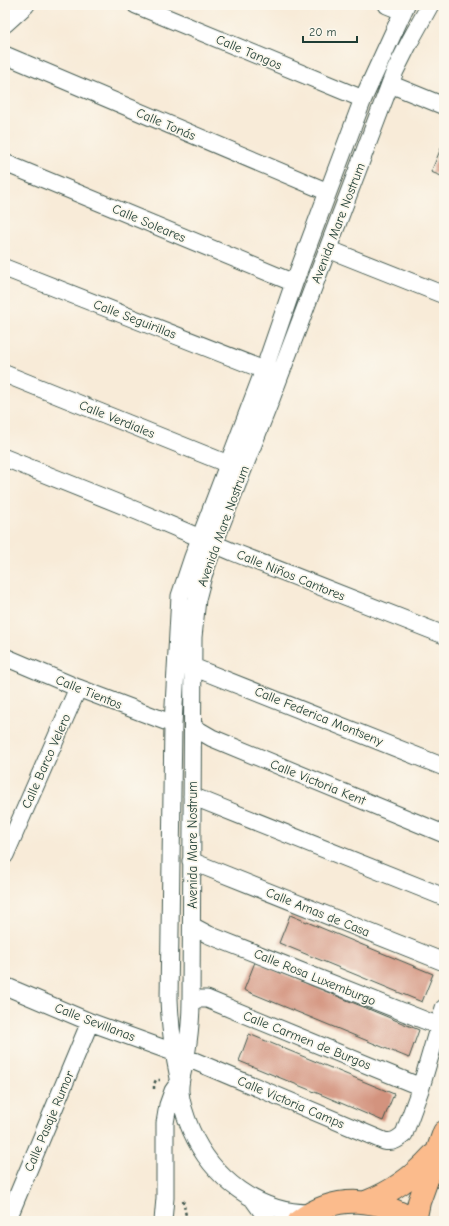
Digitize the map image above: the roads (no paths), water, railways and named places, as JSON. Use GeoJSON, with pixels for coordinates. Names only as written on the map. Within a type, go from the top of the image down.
{"type":"FeatureCollection","features":[{"type":"Feature","properties":{"kind":"main road"},"geometry":{"type":"LineString","coordinates":[[366,1202],[393,1190],[408,1180],[425,1163],[441,1140]]}},
{"type":"Feature","properties":{"kind":"main road"},"geometry":{"type":"LineString","coordinates":[[305,1217],[338,1204],[366,1202],[400,1212],[415,1221],[419,1202],[441,1140]]}},
{"type":"Feature","properties":{"kind":"street"},"geometry":{"type":"LineString","coordinates":[[5,24],[26,5]]}},
{"type":"Feature","properties":{"kind":"street","name":"Calle Tangos"},"geometry":{"type":"LineString","coordinates":[[136,5],[363,99]]}},
{"type":"Feature","properties":{"kind":"street","name":"Avenida Mare Nostrum"},"geometry":{"type":"LineString","coordinates":[[305,1217],[301,1213],[277,1208],[253,1199],[227,1181],[202,1151],[190,1127],[182,1103],[179,1055],[170,1032],[169,998],[173,724],[180,596],[208,541],[328,249],[390,84],[410,41],[430,5]]}},
{"type":"Feature","properties":{"kind":"street","name":"Avenida Mare Nostrum"},"geometry":{"type":"LineString","coordinates":[[179,1055],[190,1027],[191,1001],[193,637],[197,599],[203,576],[208,541],[228,464],[264,370],[294,283],[398,7]]}},
{"type":"Feature","properties":{"kind":"street","name":"Calle Tonás"},"geometry":{"type":"LineString","coordinates":[[5,55],[328,192]]}},
{"type":"Feature","properties":{"kind":"street"},"geometry":{"type":"LineString","coordinates":[[390,84],[444,106]]}},
{"type":"Feature","properties":{"kind":"street","name":"Calle Soleares"},"geometry":{"type":"LineString","coordinates":[[5,163],[294,283]]}},
{"type":"Feature","properties":{"kind":"street"},"geometry":{"type":"LineString","coordinates":[[328,249],[444,295]]}},
{"type":"Feature","properties":{"kind":"street","name":"Calle Seguirillas"},"geometry":{"type":"LineString","coordinates":[[5,268],[264,370]]}},
{"type":"Feature","properties":{"kind":"street","name":"Calle Verdiales"},"geometry":{"type":"LineString","coordinates":[[5,374],[228,464]]}},
{"type":"Feature","properties":{"kind":"street","name":"Calle Niños Cantores"},"geometry":{"type":"LineString","coordinates":[[5,458],[444,635]]}},
{"type":"Feature","properties":{"kind":"street","name":"Calle Tientos"},"geometry":{"type":"LineString","coordinates":[[5,657],[78,688],[173,724]]}},
{"type":"Feature","properties":{"kind":"street","name":"Calle Federica Montseny"},"geometry":{"type":"LineString","coordinates":[[193,667],[444,767]]}},
{"type":"Feature","properties":{"kind":"street","name":"Calle Barco Velero"},"geometry":{"type":"LineString","coordinates":[[5,855],[78,688]]}},
{"type":"Feature","properties":{"kind":"street","name":"Calle Victoria Kent"},"geometry":{"type":"LineString","coordinates":[[192,727],[212,738],[444,834]]}},
{"type":"Feature","properties":{"kind":"street"},"geometry":{"type":"LineString","coordinates":[[192,796],[444,897]]}},
{"type":"Feature","properties":{"kind":"street","name":"Calle Amas de Casa"},"geometry":{"type":"LineString","coordinates":[[192,861],[211,870],[444,962]]}},
{"type":"Feature","properties":{"kind":"street","name":"Calle Rosa Luxemburgo"},"geometry":{"type":"LineString","coordinates":[[192,926],[209,935],[439,1026]]}},
{"type":"Feature","properties":{"kind":"street","name":"Calle Sevillanas"},"geometry":{"type":"LineString","coordinates":[[5,986],[90,1022],[179,1055]]}},
{"type":"Feature","properties":{"kind":"street","name":"Calle Carmen de Burgos"},"geometry":{"type":"LineString","coordinates":[[191,1001],[208,999],[421,1086]]}},
{"type":"Feature","properties":{"kind":"street"},"geometry":{"type":"LineString","coordinates":[[421,1086],[444,1008]]}},
{"type":"Feature","properties":{"kind":"street","name":"Calle Pasaje Rumor"},"geometry":{"type":"LineString","coordinates":[[7,1221],[90,1022]]}},
{"type":"Feature","properties":{"kind":"street","name":"Calle Victoria Camps"},"geometry":{"type":"LineString","coordinates":[[179,1055],[384,1141],[390,1142],[397,1140],[404,1134],[421,1086]]}},
{"type":"Feature","properties":{"kind":"street"},"geometry":{"type":"LineString","coordinates":[[163,1221],[165,1198],[165,1123],[168,1105],[173,1091],[180,1081]]}},
{"type":"Feature","properties":{"kind":"street","name":"Avenida Mare Nostrum"},"geometry":{"type":"LineString","coordinates":[[253,1199],[267,1221]]}}]}
